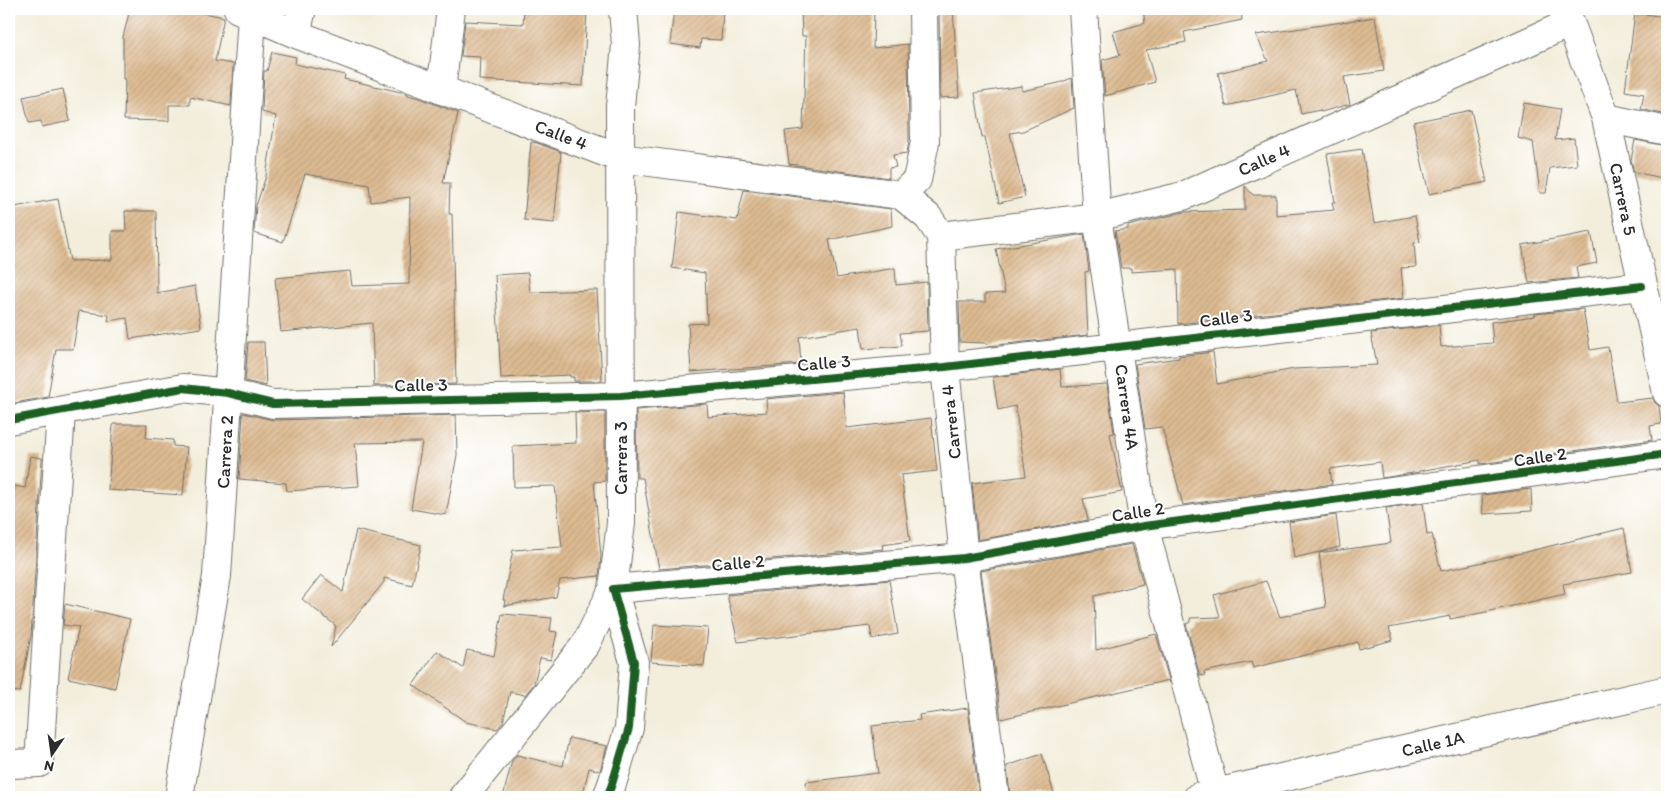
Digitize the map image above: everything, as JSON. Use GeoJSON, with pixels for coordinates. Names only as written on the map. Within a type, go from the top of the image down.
{"type":"FeatureCollection","features":[{"type":"Feature","properties":{"kind":"street"},"geometry":{"type":"LineString","coordinates":[[441,90],[451,9]]}},
{"type":"Feature","properties":{"kind":"street","name":"Carrera 3"},"geometry":{"type":"LineString","coordinates":[[471,795],[586,644],[613,589],[621,523],[620,106],[626,44],[623,9]]}},
{"type":"Feature","properties":{"kind":"street"},"geometry":{"type":"LineString","coordinates":[[923,9],[926,142],[917,180],[901,195],[928,217],[941,236]]}},
{"type":"Feature","properties":{"kind":"street","name":"Carrera 4A"},"geometry":{"type":"LineString","coordinates":[[1083,9],[1098,217],[1144,526],[1210,796]]}},
{"type":"Feature","properties":{"kind":"street","name":"Calle 4"},"geometry":{"type":"LineString","coordinates":[[245,12],[299,21],[441,90],[620,158],[901,195]]}},
{"type":"Feature","properties":{"kind":"street","name":"Carrera 2"},"geometry":{"type":"LineString","coordinates":[[179,797],[217,576],[228,393],[245,12]]}},
{"type":"Feature","properties":{"kind":"street","name":"Calle 4"},"geometry":{"type":"LineString","coordinates":[[941,236],[1098,217],[1183,196],[1568,16]]}},
{"type":"Feature","properties":{"kind":"street","name":"Carrera 5"},"geometry":{"type":"LineString","coordinates":[[1568,16],[1606,118],[1667,393]]}},
{"type":"Feature","properties":{"kind":"street"},"geometry":{"type":"LineString","coordinates":[[1606,118],[1667,130]]}},
{"type":"Feature","properties":{"kind":"street","name":"Carrera 4"},"geometry":{"type":"LineString","coordinates":[[941,236],[945,367],[964,558],[995,797]]}},
{"type":"Feature","properties":{"kind":"street","name":"Calle 3"},"geometry":{"type":"LineString","coordinates":[[9,420],[183,388],[228,393],[273,404],[621,396],[945,367],[1642,286]]}},
{"type":"Feature","properties":{"kind":"street"},"geometry":{"type":"LineString","coordinates":[[9,764],[39,763],[61,411]]}},
{"type":"Feature","properties":{"kind":"street","name":"Calle 2"},"geometry":{"type":"LineString","coordinates":[[613,589],[964,558],[1144,526],[1667,454]]}},
{"type":"Feature","properties":{"kind":"street"},"geometry":{"type":"LineString","coordinates":[[607,797],[629,728],[634,662],[613,589]]}},
{"type":"Feature","properties":{"kind":"street","name":"Calle 1A"},"geometry":{"type":"LineString","coordinates":[[1210,796],[1667,690]]}},
{"type":"Feature","properties":{"kind":"building"},"geometry":{"type":"Polygon","coordinates":[[[130,9],[184,9],[224,17],[215,61],[233,64],[231,106],[190,97],[190,105],[169,105],[169,121],[124,120],[123,37],[130,9]]]}},
{"type":"Feature","properties":{"kind":"building"},"geometry":{"type":"Polygon","coordinates":[[[524,9],[587,9],[583,86],[479,80],[480,57],[461,56],[465,21],[523,24],[524,9]]]}},
{"type":"Feature","properties":{"kind":"building"},"geometry":{"type":"Polygon","coordinates":[[[674,9],[723,11],[721,40],[701,39],[700,48],[670,44],[674,9]]]}},
{"type":"Feature","properties":{"kind":"building"},"geometry":{"type":"Polygon","coordinates":[[[801,9],[874,10],[873,48],[908,44],[909,140],[907,153],[893,155],[896,167],[889,168],[889,178],[789,164],[785,131],[803,129],[806,36],[802,36],[801,9]]]}},
{"type":"Feature","properties":{"kind":"building"},"geometry":{"type":"Polygon","coordinates":[[[939,9],[953,9],[959,97],[940,98],[939,9]]]}},
{"type":"Feature","properties":{"kind":"building"},"geometry":{"type":"Polygon","coordinates":[[[1143,9],[1241,9],[1242,20],[1184,32],[1186,42],[1146,50],[1155,82],[1105,96],[1102,60],[1120,55],[1113,32],[1145,23],[1143,9]]]}},
{"type":"Feature","properties":{"kind":"building"},"geometry":{"type":"Polygon","coordinates":[[[1635,13],[1667,17],[1667,115],[1641,109],[1644,94],[1625,91],[1635,13]]]}},
{"type":"Feature","properties":{"kind":"building"},"geometry":{"type":"Polygon","coordinates":[[[1375,17],[1384,71],[1344,77],[1350,104],[1321,112],[1320,110],[1301,114],[1296,90],[1226,106],[1218,73],[1268,61],[1256,35],[1375,17]]]}},
{"type":"Feature","properties":{"kind":"building"},"geometry":{"type":"Polygon","coordinates":[[[272,52],[296,57],[295,64],[345,75],[344,79],[405,93],[458,113],[443,183],[450,183],[449,214],[452,214],[456,384],[374,386],[372,323],[281,332],[275,278],[350,271],[352,286],[409,284],[410,197],[371,202],[369,185],[305,174],[283,242],[254,233],[256,206],[266,176],[276,116],[262,112],[264,71],[267,71],[272,52]]]}},
{"type":"Feature","properties":{"kind":"building"},"geometry":{"type":"Polygon","coordinates":[[[1072,78],[1074,108],[1023,131],[1010,133],[1025,197],[999,203],[985,137],[982,137],[975,93],[1022,86],[1022,91],[1059,83],[1072,78]]]}},
{"type":"Feature","properties":{"kind":"building"},"geometry":{"type":"Polygon","coordinates":[[[63,89],[70,121],[42,127],[41,121],[29,123],[23,97],[63,89]]]}},
{"type":"Feature","properties":{"kind":"building"},"geometry":{"type":"Polygon","coordinates":[[[1524,103],[1560,109],[1555,140],[1574,138],[1577,165],[1550,168],[1546,193],[1540,193],[1533,142],[1518,138],[1524,103]]]}},
{"type":"Feature","properties":{"kind":"building"},"geometry":{"type":"Polygon","coordinates":[[[1471,110],[1487,182],[1429,194],[1413,122],[1471,110]]]}},
{"type":"Feature","properties":{"kind":"building"},"geometry":{"type":"Polygon","coordinates":[[[1635,140],[1667,146],[1667,179],[1634,172],[1631,160],[1635,140]]]}},
{"type":"Feature","properties":{"kind":"building"},"geometry":{"type":"Polygon","coordinates":[[[531,142],[561,152],[554,223],[524,220],[531,142]]]}},
{"type":"Feature","properties":{"kind":"building"},"geometry":{"type":"Polygon","coordinates":[[[1362,149],[1374,223],[1415,216],[1420,242],[1414,243],[1416,267],[1401,268],[1404,298],[1178,324],[1177,269],[1131,272],[1131,268],[1121,268],[1115,231],[1128,229],[1128,226],[1184,212],[1245,210],[1245,186],[1253,195],[1276,195],[1276,215],[1334,210],[1332,202],[1335,202],[1327,154],[1362,149]]]}},
{"type":"Feature","properties":{"kind":"building"},"geometry":{"type":"Polygon","coordinates":[[[744,190],[891,209],[892,226],[829,240],[837,278],[895,268],[896,285],[927,282],[928,331],[900,333],[902,346],[863,349],[860,327],[799,337],[801,364],[691,372],[688,324],[707,323],[705,273],[672,268],[679,212],[737,220],[744,190]]]}},
{"type":"Feature","properties":{"kind":"building"},"geometry":{"type":"Polygon","coordinates":[[[58,199],[70,261],[112,260],[112,231],[126,231],[125,211],[156,211],[157,293],[195,286],[201,328],[130,339],[127,318],[108,321],[109,315],[79,311],[73,349],[56,349],[48,397],[9,404],[9,208],[58,199]]]}},
{"type":"Feature","properties":{"kind":"building"},"geometry":{"type":"Polygon","coordinates":[[[1591,232],[1597,263],[1576,267],[1578,278],[1529,283],[1522,245],[1591,232]]]}},
{"type":"Feature","properties":{"kind":"building"},"geometry":{"type":"Polygon","coordinates":[[[1084,234],[1089,271],[1085,272],[1088,335],[988,346],[987,343],[960,342],[959,302],[985,302],[985,294],[1005,293],[996,249],[1084,234]]]}},
{"type":"Feature","properties":{"kind":"building"},"geometry":{"type":"Polygon","coordinates":[[[528,273],[530,292],[597,290],[602,381],[574,381],[574,377],[570,377],[570,375],[501,378],[495,275],[528,273]]]}},
{"type":"Feature","properties":{"kind":"building"},"geometry":{"type":"Polygon","coordinates":[[[1583,309],[1590,350],[1608,347],[1617,402],[1653,398],[1659,406],[1661,424],[1650,426],[1652,440],[1480,464],[1480,460],[1382,478],[1380,462],[1330,469],[1332,484],[1183,505],[1162,427],[1145,429],[1135,364],[1213,352],[1217,384],[1294,369],[1377,365],[1371,333],[1439,325],[1441,347],[1493,343],[1491,322],[1535,316],[1535,314],[1583,309]]]}},
{"type":"Feature","properties":{"kind":"building"},"geometry":{"type":"Polygon","coordinates":[[[248,342],[264,342],[266,386],[245,381],[248,342]]]}},
{"type":"Feature","properties":{"kind":"building"},"geometry":{"type":"Polygon","coordinates":[[[1060,369],[1062,387],[1107,384],[1114,433],[1110,434],[1122,492],[1083,499],[1088,520],[978,540],[972,483],[1026,476],[1015,406],[998,410],[993,377],[1060,369]]]}},
{"type":"Feature","properties":{"kind":"building"},"geometry":{"type":"Polygon","coordinates":[[[843,392],[847,428],[931,418],[937,471],[901,475],[910,541],[882,545],[883,549],[659,569],[643,478],[637,478],[636,410],[707,404],[708,417],[767,412],[766,399],[843,392]]]}},
{"type":"Feature","properties":{"kind":"building"},"geometry":{"type":"Polygon","coordinates":[[[605,412],[605,481],[594,482],[601,556],[599,576],[560,580],[556,597],[504,606],[505,600],[503,600],[513,550],[562,547],[555,486],[514,487],[513,446],[576,443],[575,413],[605,412]]]}},
{"type":"Feature","properties":{"kind":"building"},"geometry":{"type":"Polygon","coordinates":[[[243,413],[273,420],[456,415],[457,455],[446,515],[411,509],[422,442],[355,443],[359,486],[287,491],[286,483],[239,479],[243,413]]]}},
{"type":"Feature","properties":{"kind":"building"},"geometry":{"type":"Polygon","coordinates":[[[113,424],[147,424],[146,438],[173,440],[173,446],[187,447],[183,495],[108,490],[113,424]]]}},
{"type":"Feature","properties":{"kind":"building"},"geometry":{"type":"Polygon","coordinates":[[[30,456],[42,458],[31,636],[20,692],[9,691],[9,485],[25,488],[30,456]]]}},
{"type":"Feature","properties":{"kind":"building"},"geometry":{"type":"Polygon","coordinates":[[[1531,489],[1532,511],[1483,514],[1482,495],[1531,489]]]}},
{"type":"Feature","properties":{"kind":"building"},"geometry":{"type":"Polygon","coordinates":[[[1423,503],[1427,535],[1432,534],[1441,571],[1624,528],[1632,572],[1563,584],[1565,594],[1450,619],[1450,616],[1389,628],[1393,640],[1359,649],[1358,642],[1253,668],[1251,662],[1204,672],[1205,675],[1200,676],[1186,624],[1191,622],[1190,618],[1220,617],[1214,595],[1266,581],[1280,617],[1326,607],[1319,553],[1391,543],[1386,508],[1423,503]]]}},
{"type":"Feature","properties":{"kind":"building"},"geometry":{"type":"Polygon","coordinates":[[[1336,515],[1340,547],[1294,558],[1289,522],[1336,515]]]}},
{"type":"Feature","properties":{"kind":"building"},"geometry":{"type":"Polygon","coordinates":[[[356,530],[421,545],[412,585],[384,578],[384,582],[331,647],[336,626],[302,599],[321,575],[343,592],[356,530]]]}},
{"type":"Feature","properties":{"kind":"building"},"geometry":{"type":"Polygon","coordinates":[[[1132,544],[1143,584],[1094,596],[1096,650],[1156,634],[1170,683],[1169,680],[1001,719],[981,571],[1132,544]]]}},
{"type":"Feature","properties":{"kind":"building"},"geometry":{"type":"Polygon","coordinates":[[[889,580],[898,634],[872,639],[870,626],[738,642],[727,595],[889,580]]]}},
{"type":"Feature","properties":{"kind":"building"},"geometry":{"type":"Polygon","coordinates":[[[65,604],[130,619],[115,688],[68,678],[79,627],[63,625],[65,604]]]}},
{"type":"Feature","properties":{"kind":"building"},"geometry":{"type":"Polygon","coordinates":[[[502,614],[552,618],[550,631],[557,632],[551,660],[540,658],[534,684],[525,695],[510,692],[503,722],[497,729],[466,722],[413,685],[437,651],[463,668],[467,650],[494,656],[502,614]]]}},
{"type":"Feature","properties":{"kind":"building"},"geometry":{"type":"Polygon","coordinates":[[[654,625],[708,628],[704,666],[651,662],[654,625]]]}},
{"type":"Feature","properties":{"kind":"building"},"geometry":{"type":"Polygon","coordinates":[[[968,708],[979,797],[807,797],[806,782],[878,773],[872,726],[920,720],[919,715],[968,708]]]}},
{"type":"Feature","properties":{"kind":"building"},"geometry":{"type":"Polygon","coordinates":[[[569,738],[607,746],[600,771],[589,768],[582,797],[503,797],[512,761],[517,755],[563,766],[569,738]]]}},
{"type":"Feature","properties":{"kind":"building"},"geometry":{"type":"Polygon","coordinates":[[[1042,754],[1055,797],[1010,797],[1007,766],[1042,754]]]}},
{"type":"Feature","properties":{"kind":"cycle path"},"geometry":{"type":"LineString","coordinates":[[9,420],[183,388],[228,393],[273,404],[621,396],[945,367],[1642,286]]}},
{"type":"Feature","properties":{"kind":"cycle path"},"geometry":{"type":"LineString","coordinates":[[607,797],[629,728],[634,662],[613,589],[964,558],[1144,526],[1667,454]]}}]}
